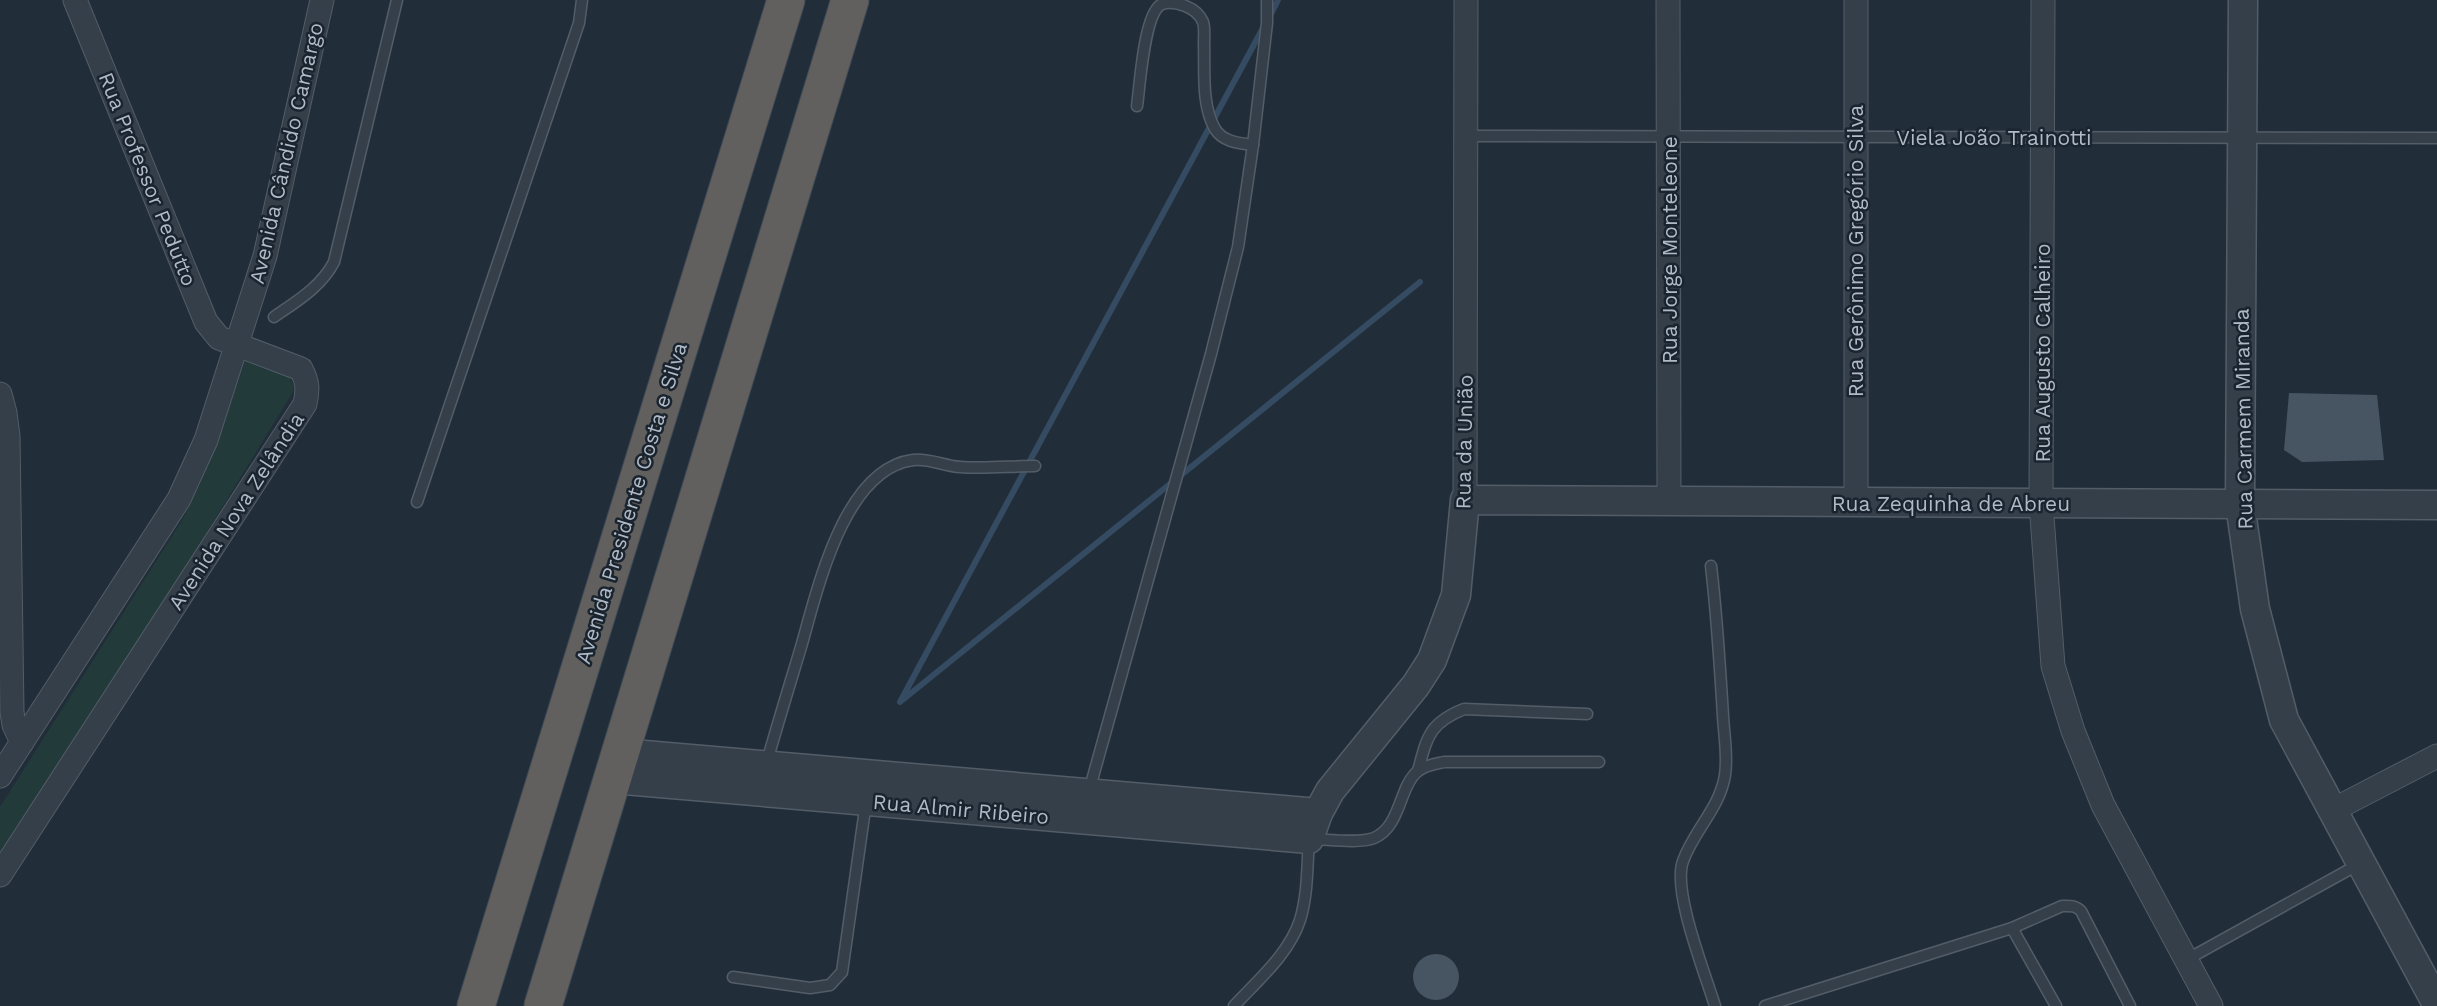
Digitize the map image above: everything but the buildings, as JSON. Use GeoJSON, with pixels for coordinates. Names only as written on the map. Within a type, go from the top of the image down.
{"type":"FeatureCollection","features":[{"type":"Feature","properties":{"kind":"highway","name":"Avenida Presidente Costa e Silva"},"geometry":{"type":"LineString","coordinates":[[476,1006],[786,0]]}},
{"type":"Feature","properties":{"kind":"highway"},"geometry":{"type":"LineString","coordinates":[[543,1006],[850,0]]}},
{"type":"Feature","properties":{"kind":"street","name":"Rua Professor Pedutto"},"geometry":{"type":"LineString","coordinates":[[75,0],[206,322],[219,338],[236,345]]}},
{"type":"Feature","properties":{"kind":"street","name":"Rua da União"},"geometry":{"type":"LineString","coordinates":[[1313,826],[1330,791],[1408,696],[1432,660],[1456,595],[1465,500],[1466,0]]}},
{"type":"Feature","properties":{"kind":"street","name":"Rua Jorge Monteleone"},"geometry":{"type":"LineString","coordinates":[[1668,0],[1669,501]]}},
{"type":"Feature","properties":{"kind":"street","name":"Rua Gerônimo Gregório Silva"},"geometry":{"type":"LineString","coordinates":[[1856,0],[1856,502]]}},
{"type":"Feature","properties":{"kind":"street","name":"Rua Augusto Calheiro"},"geometry":{"type":"LineString","coordinates":[[2043,0],[2041,503],[2053,666],[2073,732],[2103,805],[2211,1006]]}},
{"type":"Feature","properties":{"kind":"street","name":"Rua Carmem Miranda"},"geometry":{"type":"LineString","coordinates":[[2243,0],[2240,504],[2255,609],[2284,720],[2437,1004]]}},
{"type":"Feature","properties":{"kind":"street","name":"Avenida Cândido Camargo"},"geometry":{"type":"LineString","coordinates":[[236,345],[268,246],[316,4]]}},
{"type":"Feature","properties":{"kind":"street"},"geometry":{"type":"LineString","coordinates":[[0,776],[179,499],[206,440],[236,345]]}},
{"type":"Feature","properties":{"kind":"street","name":"Avenida Nova Zelândia"},"geometry":{"type":"LineString","coordinates":[[0,875],[305,404],[307,380],[301,369],[236,345]]}},
{"type":"Feature","properties":{"kind":"street"},"geometry":{"type":"LineString","coordinates":[[0,394],[5,413],[12,712],[14,725],[22,742]]}},
{"type":"Feature","properties":{"kind":"street","name":"Rua Zequinha de Abreu"},"geometry":{"type":"LineString","coordinates":[[1465,500],[2437,505]]}},
{"type":"Feature","properties":{"kind":"street"},"geometry":{"type":"LineString","coordinates":[[2333,810],[2437,756]]}},
{"type":"Feature","properties":{"kind":"street","name":"Rua Almir Ribeiro"},"geometry":{"type":"LineString","coordinates":[[617,766],[1313,826]]}},
{"type":"Feature","properties":{"kind":"street","name":"Rua Almir Ribeiro"},"geometry":{"type":"LineString","coordinates":[[868,788],[1088,793],[1313,826]]}},
{"type":"Feature","properties":{"kind":"lane"},"geometry":{"type":"LineString","coordinates":[[274,317],[327,276],[334,262],[397,0]]}},
{"type":"Feature","properties":{"kind":"lane"},"geometry":{"type":"LineString","coordinates":[[417,502],[579,23],[582,0]]}},
{"type":"Feature","properties":{"kind":"lane"},"geometry":{"type":"LineString","coordinates":[[1088,793],[1211,354],[1238,247],[1253,145],[1267,23],[1267,0]]}},
{"type":"Feature","properties":{"kind":"lane"},"geometry":{"type":"LineString","coordinates":[[1137,106],[1149,20],[1156,6],[1168,1],[1185,5],[1196,12],[1203,22],[1206,91],[1214,128],[1221,137],[1253,145]]}},
{"type":"Feature","properties":{"kind":"lane","name":"Viela João Trainotti"},"geometry":{"type":"LineString","coordinates":[[1466,136],[2437,138]]}},
{"type":"Feature","properties":{"kind":"lane"},"geometry":{"type":"LineString","coordinates":[[762,778],[828,553],[859,496],[876,478],[896,465],[912,460],[929,460],[959,467],[1035,466]]}},
{"type":"Feature","properties":{"kind":"lane"},"geometry":{"type":"LineString","coordinates":[[1711,566],[1718,627],[1726,772],[1718,799],[1682,863],[1681,877],[1684,902],[1715,1006]]}},
{"type":"Feature","properties":{"kind":"lane"},"geometry":{"type":"LineString","coordinates":[[1418,771],[1431,730],[1445,716],[1464,709],[1587,714]]}},
{"type":"Feature","properties":{"kind":"lane"},"geometry":{"type":"LineString","coordinates":[[1234,1006],[1282,954],[1300,922],[1313,826],[1364,840],[1375,838],[1383,832],[1400,807],[1411,779],[1418,771],[1444,762],[1599,762]]}},
{"type":"Feature","properties":{"kind":"lane"},"geometry":{"type":"LineString","coordinates":[[733,977],[810,988],[830,985],[842,971],[868,788]]}},
{"type":"Feature","properties":{"kind":"lane"},"geometry":{"type":"LineString","coordinates":[[2186,960],[2362,862]]}},
{"type":"Feature","properties":{"kind":"lane"},"geometry":{"type":"LineString","coordinates":[[1765,1006],[2012,929],[2062,906],[2077,906],[2130,1006]]}},
{"type":"Feature","properties":{"kind":"lane"},"geometry":{"type":"LineString","coordinates":[[2012,929],[2056,1006]]}},
{"type":"Feature","properties":{"kind":"green space"},"geometry":{"type":"Polygon","coordinates":[[[246,357],[290,378],[294,386],[293,392],[111,688],[0,861],[0,807],[181,522],[209,462],[246,357]]]}},
{"type":"Feature","properties":{"kind":"waterway"},"geometry":{"type":"LineString","coordinates":[[1270,16],[1278,0]]}},
{"type":"Feature","properties":{"kind":"waterway"},"geometry":{"type":"LineString","coordinates":[[1264,26],[900,702],[1420,282]]}}]}
